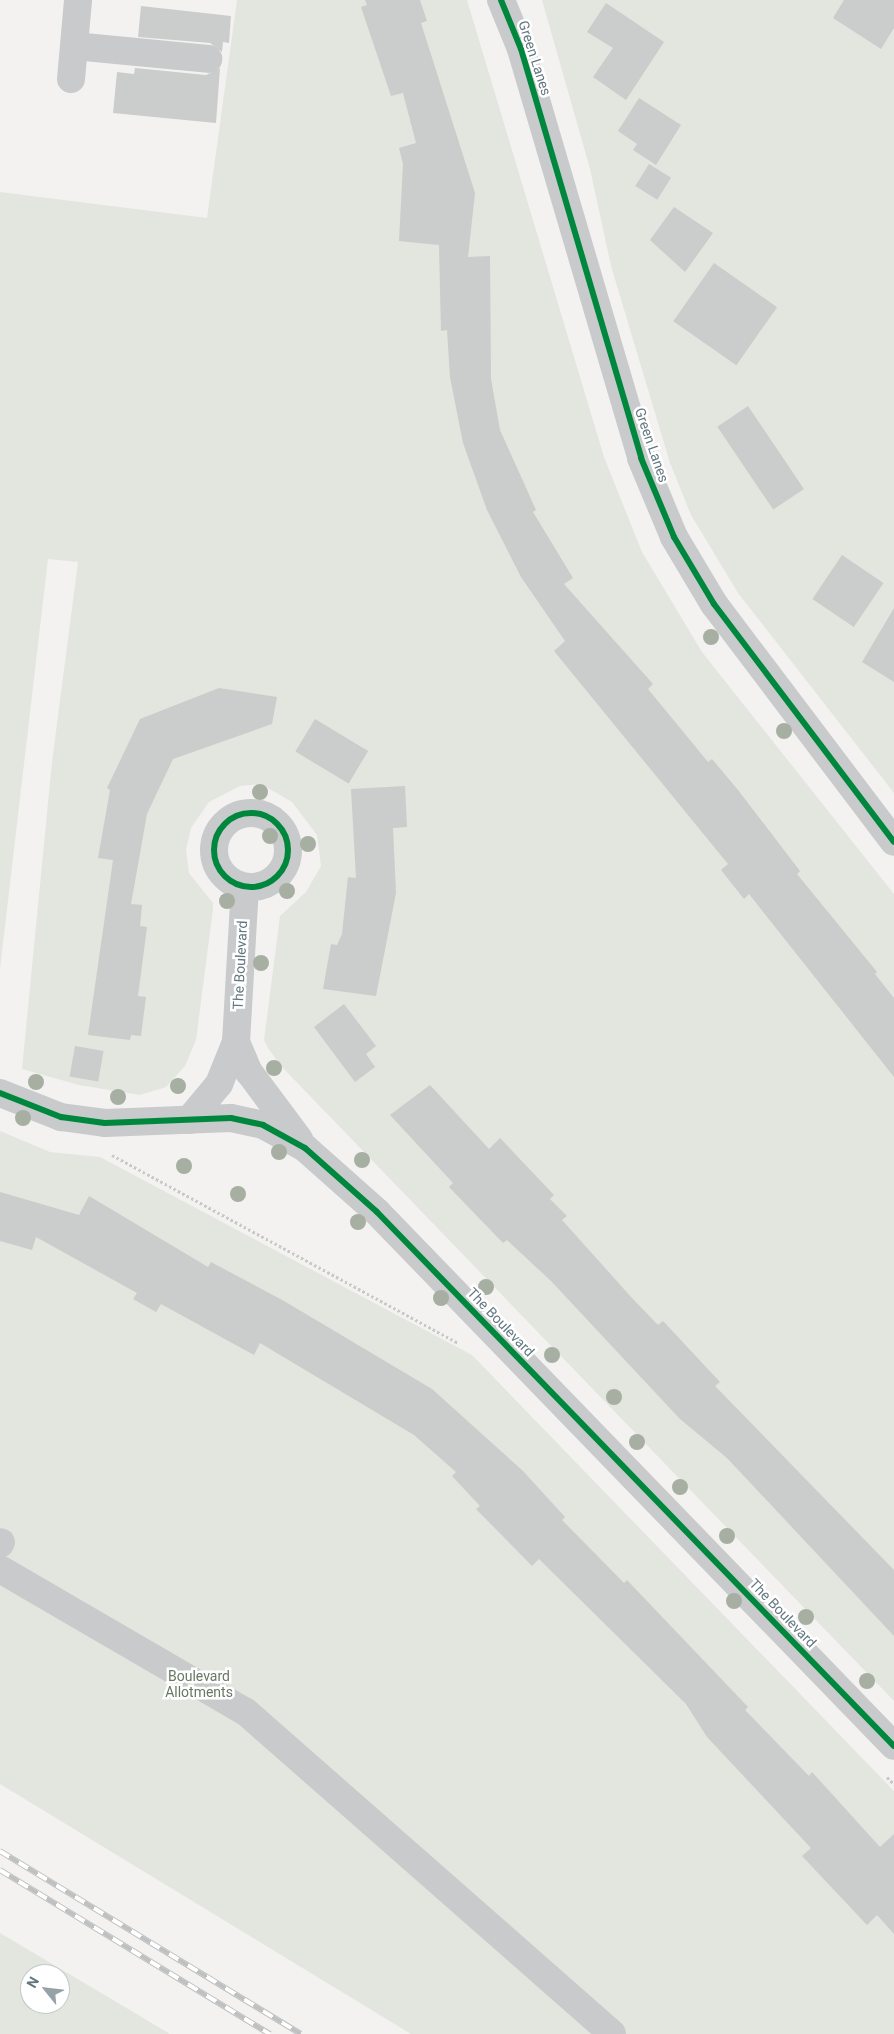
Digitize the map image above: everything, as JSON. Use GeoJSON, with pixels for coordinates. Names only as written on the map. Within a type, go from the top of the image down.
{"type":"FeatureCollection","features":[{"type":"Feature","properties":{"kind":"street"},"geometry":{"type":"LineString","coordinates":[[71,79],[78,0]]}},
{"type":"Feature","properties":{"kind":"street","name":"Green Lanes"},"geometry":{"type":"LineString","coordinates":[[501,0],[521,49],[642,458],[674,537],[714,604],[894,842]]}},
{"type":"Feature","properties":{"kind":"street"},"geometry":{"type":"LineString","coordinates":[[74,46],[208,59]]}},
{"type":"Feature","properties":{"kind":"street","name":"The Boulevard"},"geometry":{"type":"LineString","coordinates":[[189,1120],[219,1084],[236,1042],[245,887]]}},
{"type":"Feature","properties":{"kind":"street","name":"The Boulevard"},"geometry":{"type":"LineString","coordinates":[[236,1042],[249,1072],[305,1148],[377,1212],[894,1746]]}},
{"type":"Feature","properties":{"kind":"street","name":"The Boulevard"},"geometry":{"type":"LineString","coordinates":[[0,1092],[61,1117],[105,1123],[231,1118],[263,1126],[305,1148]]}},
{"type":"Feature","properties":{"kind":"street"},"geometry":{"type":"LineString","coordinates":[[0,1570],[246,1712],[612,2034]]}},
{"type":"Feature","properties":{"kind":"path"},"geometry":{"type":"LineString","coordinates":[[105,1152],[466,1347]]}},
{"type":"Feature","properties":{"kind":"path"},"geometry":{"type":"LineString","coordinates":[[880,1770],[894,1784]]}},
{"type":"Feature","properties":{"kind":"green space"},"geometry":{"type":"Polygon","coordinates":[[[237,0],[467,0],[604,457],[642,552],[702,652],[894,894],[894,1701],[281,1066],[268,1048],[264,1040],[280,916],[306,892],[321,866],[317,835],[292,802],[261,784],[240,786],[209,802],[191,828],[186,850],[189,873],[213,903],[213,909],[196,1040],[185,1066],[166,1087],[140,1095],[79,1085],[22,1069],[52,762],[78,562],[48,559],[0,969],[0,192],[207,218],[237,0]]]}},
{"type":"Feature","properties":{"kind":"green space"},"geometry":{"type":"Polygon","coordinates":[[[542,0],[894,0],[894,793],[738,593],[691,515],[670,463],[611,266],[590,169],[542,0]]]}},
{"type":"Feature","properties":{"kind":"green space","name":"Boulevard Allotments"},"geometry":{"type":"Polygon","coordinates":[[[0,1131],[50,1152],[100,1157],[472,1355],[894,1791],[894,2034],[411,2034],[0,1784],[0,1131]]]}},
{"type":"Feature","properties":{"kind":"green space"},"geometry":{"type":"Polygon","coordinates":[[[0,1933],[52,1964],[20,1964],[20,2014],[70,2014],[70,1975],[170,2034],[0,2034],[0,1933]]]}},
{"type":"Feature","properties":{"kind":"building"},"geometry":{"type":"Polygon","coordinates":[[[365,0],[420,0],[427,21],[421,23],[475,193],[468,257],[490,256],[491,379],[500,430],[536,510],[533,512],[573,578],[564,584],[653,684],[648,689],[708,762],[712,759],[738,790],[800,871],[797,874],[877,972],[875,974],[894,998],[894,1077],[749,894],[744,899],[721,870],[728,864],[554,651],[565,641],[521,577],[487,510],[463,443],[450,377],[447,330],[441,331],[439,245],[399,241],[403,164],[399,148],[416,143],[403,93],[391,96],[361,7],[367,5],[365,0]]]}},
{"type":"Feature","properties":{"kind":"building"},"geometry":{"type":"Polygon","coordinates":[[[844,0],[894,0],[894,28],[881,49],[833,18],[844,0]]]}},
{"type":"Feature","properties":{"kind":"building"},"geometry":{"type":"Polygon","coordinates":[[[606,3],[664,42],[626,100],[593,77],[613,48],[587,32],[606,3]]]}},
{"type":"Feature","properties":{"kind":"building"},"geometry":{"type":"Polygon","coordinates":[[[141,6],[231,16],[229,43],[223,42],[222,52],[210,43],[138,37],[141,6]]]}},
{"type":"Feature","properties":{"kind":"building"},"geometry":{"type":"Polygon","coordinates":[[[135,68],[206,75],[220,68],[216,123],[113,113],[117,72],[134,74],[135,68]]]}},
{"type":"Feature","properties":{"kind":"building"},"geometry":{"type":"Polygon","coordinates":[[[639,98],[681,125],[656,165],[633,150],[637,144],[618,131],[639,98]]]}},
{"type":"Feature","properties":{"kind":"building"},"geometry":{"type":"Polygon","coordinates":[[[649,164],[671,178],[657,200],[635,186],[649,164]]]}},
{"type":"Feature","properties":{"kind":"building"},"geometry":{"type":"Polygon","coordinates":[[[674,207],[713,233],[685,272],[650,240],[674,207]]]}},
{"type":"Feature","properties":{"kind":"building"},"geometry":{"type":"Polygon","coordinates":[[[714,263],[777,307],[736,365],[673,321],[714,263]]]}},
{"type":"Feature","properties":{"kind":"building"},"geometry":{"type":"Polygon","coordinates":[[[748,406],[804,489],[773,510],[717,427],[748,406]]]}},
{"type":"Feature","properties":{"kind":"building"},"geometry":{"type":"Polygon","coordinates":[[[842,555],[883,583],[854,627],[812,599],[842,555]]]}},
{"type":"Feature","properties":{"kind":"building"},"geometry":{"type":"Polygon","coordinates":[[[894,608],[894,682],[862,662],[894,608]]]}},
{"type":"Feature","properties":{"kind":"building"},"geometry":{"type":"Polygon","coordinates":[[[219,688],[277,697],[272,724],[173,759],[147,814],[131,904],[142,905],[140,926],[147,927],[138,996],[146,997],[141,1036],[131,1035],[130,1040],[88,1035],[113,860],[98,858],[110,790],[107,788],[140,719],[219,688]]]}},
{"type":"Feature","properties":{"kind":"building"},"geometry":{"type":"Polygon","coordinates":[[[315,719],[368,751],[349,784],[295,752],[315,719]]]}},
{"type":"Feature","properties":{"kind":"building"},"geometry":{"type":"Polygon","coordinates":[[[405,786],[407,827],[393,828],[396,893],[376,996],[323,989],[331,944],[337,945],[342,934],[348,877],[356,878],[351,789],[405,786]]]}},
{"type":"Feature","properties":{"kind":"building"},"geometry":{"type":"Polygon","coordinates":[[[344,1004],[376,1046],[366,1054],[375,1067],[355,1082],[314,1027],[344,1004]]]}},
{"type":"Feature","properties":{"kind":"building"},"geometry":{"type":"Polygon","coordinates":[[[75,1046],[104,1051],[98,1082],[70,1077],[75,1046]]]}},
{"type":"Feature","properties":{"kind":"building"},"geometry":{"type":"Polygon","coordinates":[[[430,1085],[489,1149],[500,1138],[554,1195],[550,1199],[567,1216],[562,1220],[632,1298],[658,1325],[663,1321],[720,1382],[715,1386],[894,1570],[894,1636],[727,1458],[680,1419],[551,1281],[507,1240],[503,1243],[449,1187],[453,1183],[390,1115],[430,1085]]]}},
{"type":"Feature","properties":{"kind":"building"},"geometry":{"type":"Polygon","coordinates":[[[0,1192],[79,1215],[89,1196],[208,1267],[211,1262],[284,1301],[432,1389],[523,1471],[565,1517],[562,1520],[624,1583],[627,1580],[748,1707],[745,1710],[809,1776],[812,1772],[880,1847],[894,1834],[894,1934],[877,1915],[867,1925],[802,1856],[811,1848],[707,1737],[686,1704],[539,1559],[532,1566],[476,1509],[480,1506],[452,1476],[456,1472],[414,1435],[260,1343],[254,1355],[161,1304],[156,1312],[133,1299],[137,1293],[36,1237],[32,1250],[0,1241],[0,1192]]]}},
{"type":"Feature","properties":{"kind":"railway"},"geometry":{"type":"LineString","coordinates":[[0,1851],[301,2034]]}},
{"type":"Feature","properties":{"kind":"railway"},"geometry":{"type":"LineString","coordinates":[[0,1870],[270,2034]]}},
{"type":"Feature","properties":{"kind":"cycle path"},"geometry":{"type":"LineString","coordinates":[[501,0],[521,49],[641,458],[674,537],[714,604],[894,842]]}},
{"type":"Feature","properties":{"kind":"cycle path"},"geometry":{"type":"LineString","coordinates":[[251,813],[265,816],[277,824],[285,836],[288,850],[285,864],[277,876],[265,884],[251,887],[237,884],[225,876],[217,864],[214,850],[217,836],[225,824],[237,816],[251,813]]}},
{"type":"Feature","properties":{"kind":"cycle path"},"geometry":{"type":"LineString","coordinates":[[0,1093],[61,1117],[105,1123],[231,1118],[263,1125],[305,1148],[377,1212],[894,1746]]}}]}
